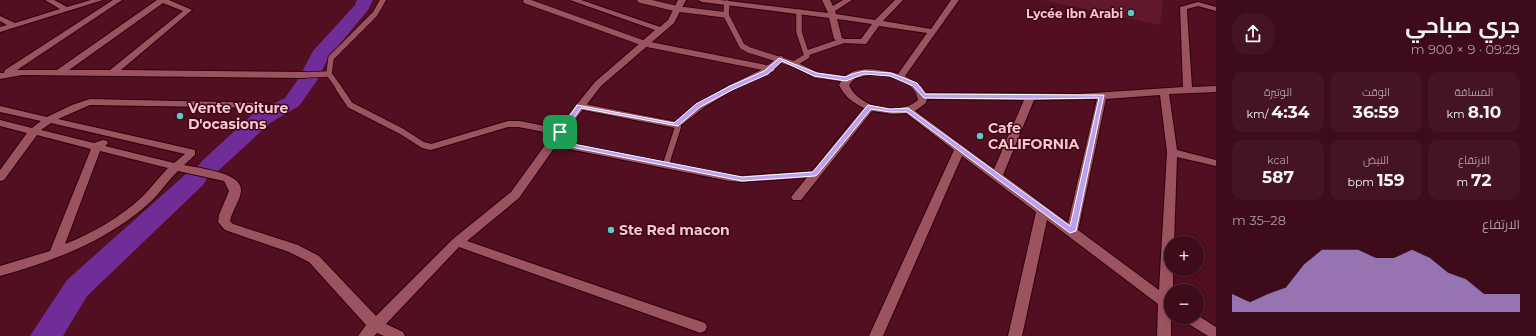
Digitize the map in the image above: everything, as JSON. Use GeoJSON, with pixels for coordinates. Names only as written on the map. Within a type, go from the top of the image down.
{"type":"FeatureCollection","features":[{"type":"Feature","properties":{"kind":"street"},"geometry":{"type":"LineString","coordinates":[[49,0],[67,10]]}},
{"type":"Feature","properties":{"kind":"street"},"geometry":{"type":"LineString","coordinates":[[0,30],[99,0]]}},
{"type":"Feature","properties":{"kind":"street"},"geometry":{"type":"LineString","coordinates":[[2,73],[118,0]]}},
{"type":"Feature","properties":{"kind":"street"},"geometry":{"type":"LineString","coordinates":[[60,72],[162,0],[188,10],[112,73]]}},
{"type":"Feature","properties":{"kind":"street"},"geometry":{"type":"LineString","coordinates":[[574,0],[662,30]]}},
{"type":"Feature","properties":{"kind":"street"},"geometry":{"type":"LineString","coordinates":[[702,0],[743,3],[799,12],[831,13],[877,23],[931,31]]}},
{"type":"Feature","properties":{"kind":"street"},"geometry":{"type":"LineString","coordinates":[[826,0],[838,39],[842,41],[863,42],[877,23],[898,0]]}},
{"type":"Feature","properties":{"kind":"street"},"geometry":{"type":"LineString","coordinates":[[831,13],[848,0]]}},
{"type":"Feature","properties":{"kind":"street"},"geometry":{"type":"LineString","coordinates":[[900,77],[931,31],[955,0]]}},
{"type":"Feature","properties":{"kind":"street"},"geometry":{"type":"LineString","coordinates":[[365,336],[457,242],[515,195],[554,143],[579,106],[598,84],[662,30],[671,21],[680,4]]}},
{"type":"Feature","properties":{"kind":"street"},"geometry":{"type":"LineString","coordinates":[[1188,89],[1183,12],[1184,7],[1198,4],[1216,9]]}},
{"type":"Feature","properties":{"kind":"street"},"geometry":{"type":"LineString","coordinates":[[0,18],[14,26]]}},
{"type":"Feature","properties":{"kind":"street"},"geometry":{"type":"LineString","coordinates":[[2,73],[60,72],[305,75]]}},
{"type":"Feature","properties":{"kind":"street"},"geometry":{"type":"LineString","coordinates":[[868,72],[882,73],[900,77],[918,87],[924,96],[920,104],[908,110],[890,111],[870,107],[857,101],[848,94],[844,87],[846,79],[854,75],[868,72]]}},
{"type":"Feature","properties":{"kind":"street"},"geometry":{"type":"LineString","coordinates":[[924,96],[1030,98],[1102,96],[1188,89],[1216,89]]}},
{"type":"Feature","properties":{"kind":"street"},"geometry":{"type":"LineString","coordinates":[[1164,92],[1172,152],[1169,284]]}},
{"type":"Feature","properties":{"kind":"street"},"geometry":{"type":"LineString","coordinates":[[1072,231],[1102,96]]}},
{"type":"Feature","properties":{"kind":"street"},"geometry":{"type":"LineString","coordinates":[[997,176],[1030,98]]}},
{"type":"Feature","properties":{"kind":"street"},"geometry":{"type":"LineString","coordinates":[[0,178],[33,132],[50,120],[75,107],[90,102],[264,106]]}},
{"type":"Feature","properties":{"kind":"street"},"geometry":{"type":"LineString","coordinates":[[797,197],[870,107]]}},
{"type":"Feature","properties":{"kind":"street"},"geometry":{"type":"LineString","coordinates":[[0,109],[191,152],[190,155],[175,167],[162,185],[142,203],[108,228],[55,254],[0,271]]}},
{"type":"Feature","properties":{"kind":"street"},"geometry":{"type":"LineString","coordinates":[[908,110],[1043,209],[1164,301]]}},
{"type":"Feature","properties":{"kind":"street"},"geometry":{"type":"LineString","coordinates":[[0,124],[97,146],[175,167],[228,179],[234,186],[235,191],[225,215],[224,222],[229,227],[285,244],[314,259],[375,325],[398,336]]}},
{"type":"Feature","properties":{"kind":"street"},"geometry":{"type":"LineString","coordinates":[[55,254],[97,146],[116,134]]}},
{"type":"Feature","properties":{"kind":"street"},"geometry":{"type":"LineString","coordinates":[[876,336],[960,149]]}},
{"type":"Feature","properties":{"kind":"street"},"geometry":{"type":"LineString","coordinates":[[1172,152],[1216,163]]}},
{"type":"Feature","properties":{"kind":"street"},"geometry":{"type":"LineString","coordinates":[[1015,336],[1043,209]]}},
{"type":"Feature","properties":{"kind":"street"},"geometry":{"type":"LineString","coordinates":[[457,242],[700,327]]}},
{"type":"Feature","properties":{"kind":"street"},"geometry":{"type":"LineString","coordinates":[[1164,336],[1166,324]]}},
{"type":"Feature","properties":{"kind":"street"},"geometry":{"type":"LineString","coordinates":[[1200,324],[1216,334]]}},
{"type":"Feature","properties":{"kind":"lane"},"geometry":{"type":"LineString","coordinates":[[383,0],[375,14],[331,58],[329,74],[350,105],[401,131],[423,145],[431,147],[508,124],[520,124],[560,132]]}},
{"type":"Feature","properties":{"kind":"lane"},"geometry":{"type":"LineString","coordinates":[[640,0],[680,4],[726,15]]}},
{"type":"Feature","properties":{"kind":"lane"},"geometry":{"type":"LineString","coordinates":[[526,1],[646,44],[772,69]]}},
{"type":"Feature","properties":{"kind":"lane"},"geometry":{"type":"LineString","coordinates":[[727,3],[726,15],[742,46],[749,50],[794,64],[816,75],[846,79]]}},
{"type":"Feature","properties":{"kind":"lane"},"geometry":{"type":"LineString","coordinates":[[799,12],[798,32],[807,53]]}},
{"type":"Feature","properties":{"kind":"lane"},"geometry":{"type":"LineString","coordinates":[[794,64],[807,56],[807,53],[842,41]]}},
{"type":"Feature","properties":{"kind":"lane"},"geometry":{"type":"LineString","coordinates":[[676,125],[698,106],[772,69],[781,59]]}},
{"type":"Feature","properties":{"kind":"lane"},"geometry":{"type":"LineString","coordinates":[[305,75],[329,74]]}},
{"type":"Feature","properties":{"kind":"lane"},"geometry":{"type":"LineString","coordinates":[[579,106],[676,125]]}},
{"type":"Feature","properties":{"kind":"lane"},"geometry":{"type":"LineString","coordinates":[[666,164],[678,127],[676,125]]}},
{"type":"Feature","properties":{"kind":"lane"},"geometry":{"type":"LineString","coordinates":[[554,143],[742,179],[815,174]]}},
{"type":"Feature","properties":{"kind":"shaded area","name":"Lycée Ibn Arabi"},"geometry":{"type":"Polygon","coordinates":[[[1042,0],[1163,0],[1160,25],[1042,0]]]}},
{"type":"Feature","properties":{"kind":"waterway"},"geometry":{"type":"LineString","coordinates":[[313,70],[320,55],[362,7],[365,0]]}},
{"type":"Feature","properties":{"kind":"waterway"},"geometry":{"type":"LineString","coordinates":[[210,166],[262,118],[292,102],[308,79]]}},
{"type":"Feature","properties":{"kind":"waterway"},"geometry":{"type":"LineString","coordinates":[[46,336],[77,288],[195,179]]}},
{"type":"Feature","properties":{"kind":"place","name":"Lycée Ibn Arabi"},"geometry":{"type":"Point","coordinates":[1131,13]}},
{"type":"Feature","properties":{"kind":"place","name":"Vente Voiture D'ocasions"},"geometry":{"type":"Point","coordinates":[180,116]}},
{"type":"Feature","properties":{"kind":"place","name":"Cafe CALIFORNIA"},"geometry":{"type":"Point","coordinates":[980,136]}},
{"type":"Feature","properties":{"kind":"place","name":"Ste Red macon"},"geometry":{"type":"Point","coordinates":[611,230]}},
{"type":"Feature","properties":{"kind":"route"},"geometry":{"type":"LineString","coordinates":[[781,59],[816,75],[846,79],[864,72],[891,74],[915,84],[924,96],[1030,98],[1102,96],[1072,231],[908,110],[890,111],[870,107],[815,174],[742,179],[730,178],[609,152],[554,143],[560,132],[579,106],[676,125],[698,106],[730,88],[772,69],[781,59]]}}]}
